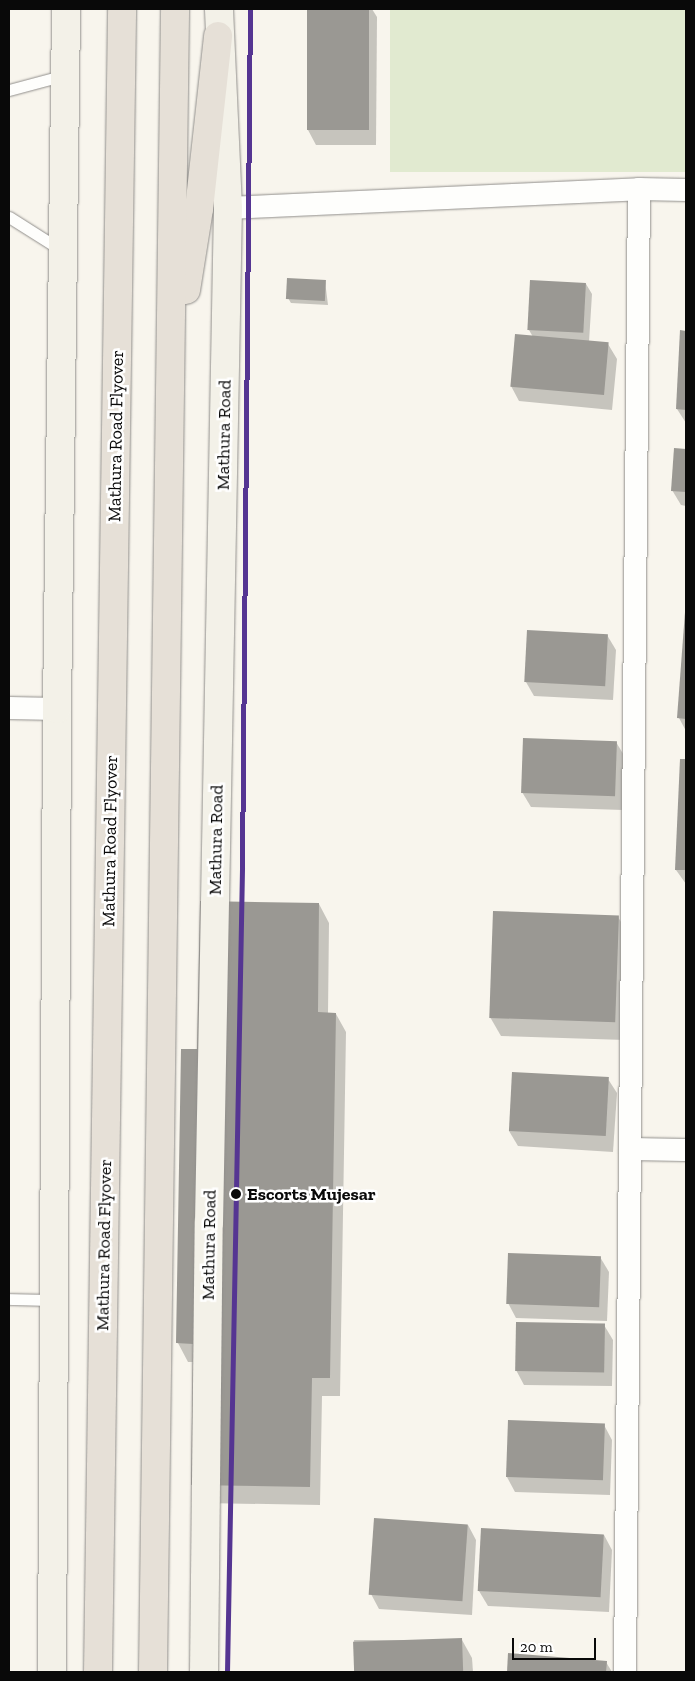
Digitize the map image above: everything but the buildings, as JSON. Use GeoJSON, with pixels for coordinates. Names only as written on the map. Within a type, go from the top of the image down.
{"type":"FeatureCollection","features":[{"type":"Feature","properties":{"kind":"highway","name":"Mathura Road Flyover"},"geometry":{"type":"LineString","coordinates":[[98,1672],[122,9]]}},
{"type":"Feature","properties":{"kind":"highway"},"geometry":{"type":"LineString","coordinates":[[153,1672],[176,9]]}},
{"type":"Feature","properties":{"kind":"highway"},"geometry":{"type":"LineString","coordinates":[[170,386],[199,209],[218,36]]}},
{"type":"Feature","properties":{"kind":"main road"},"geometry":{"type":"LineString","coordinates":[[52,1672],[57,709],[66,9]]}},
{"type":"Feature","properties":{"kind":"main road","name":"Mathura Road"},"geometry":{"type":"LineString","coordinates":[[204,1672],[209,1223],[228,208],[218,36],[219,9]]}},
{"type":"Feature","properties":{"kind":"street"},"geometry":{"type":"LineString","coordinates":[[228,208],[639,189],[686,190]]}},
{"type":"Feature","properties":{"kind":"street"},"geometry":{"type":"LineString","coordinates":[[625,1672],[639,189]]}},
{"type":"Feature","properties":{"kind":"street"},"geometry":{"type":"LineString","coordinates":[[9,708],[57,709]]}},
{"type":"Feature","properties":{"kind":"street"},"geometry":{"type":"LineString","coordinates":[[630,1149],[686,1150]]}},
{"type":"Feature","properties":{"kind":"lane"},"geometry":{"type":"LineString","coordinates":[[9,90],[65,74]]}},
{"type":"Feature","properties":{"kind":"lane"},"geometry":{"type":"LineString","coordinates":[[9,217],[64,252]]}},
{"type":"Feature","properties":{"kind":"lane"},"geometry":{"type":"LineString","coordinates":[[9,1299],[54,1300]]}},
{"type":"Feature","properties":{"kind":"green space"},"geometry":{"type":"Polygon","coordinates":[[[390,9],[686,9],[686,172],[390,172],[390,9]]]}},
{"type":"Feature","properties":{"kind":"transit line"},"geometry":{"type":"LineString","coordinates":[[227,1672],[242,867],[250,9]]}},
{"type":"Feature","properties":{"kind":"place","name":"Escorts Mujesar"},"geometry":{"type":"Point","coordinates":[236,1194]}}]}
